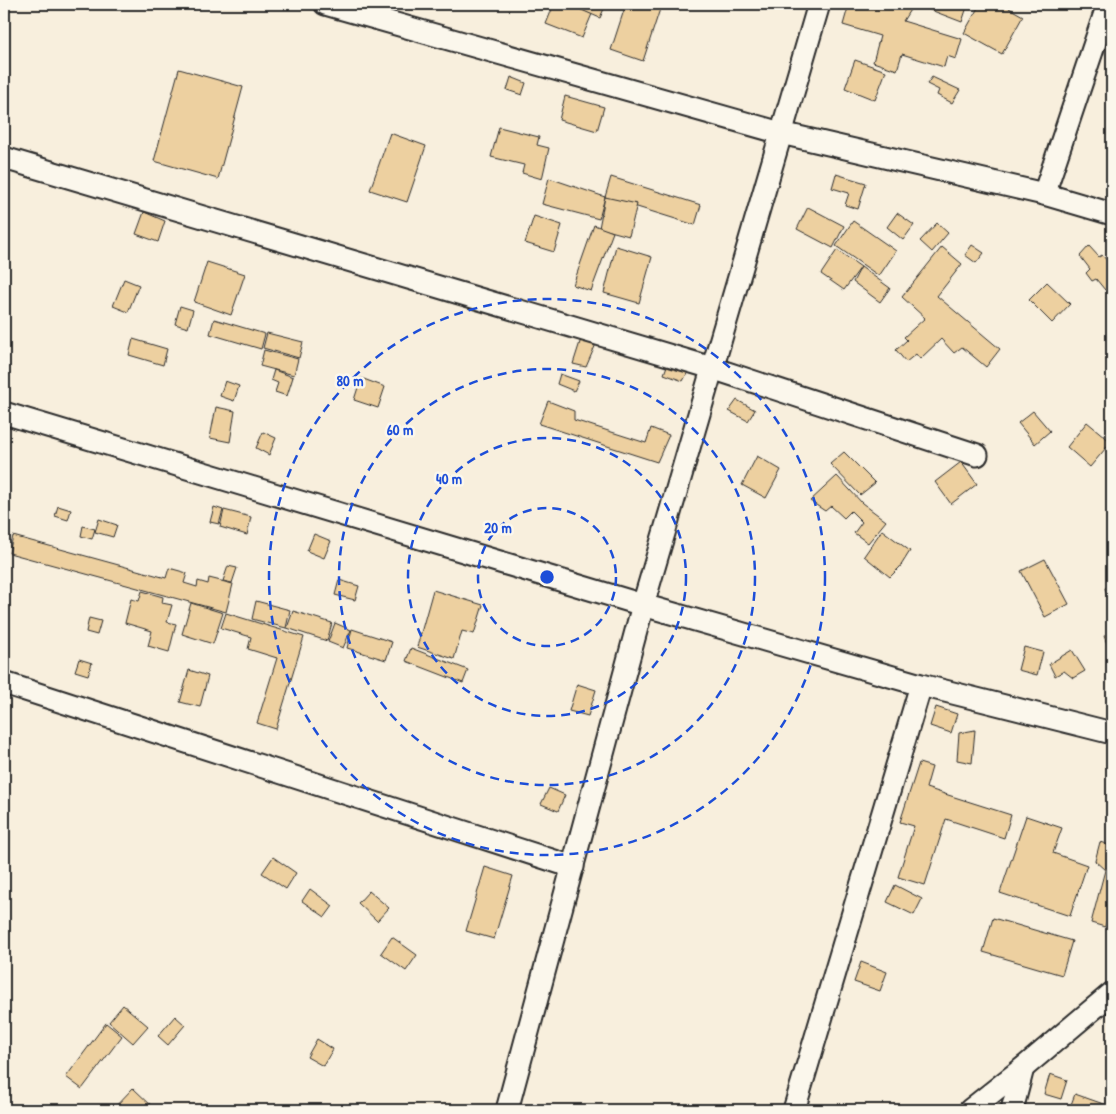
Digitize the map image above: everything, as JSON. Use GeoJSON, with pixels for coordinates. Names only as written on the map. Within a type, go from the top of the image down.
{"type":"FeatureCollection","features":[{"type":"Feature","properties":{"kind":"street"},"geometry":{"type":"LineString","coordinates":[[325,4],[781,133],[1044,194],[1112,214]]}},
{"type":"Feature","properties":{"kind":"street"},"geometry":{"type":"LineString","coordinates":[[507,1110],[643,605],[819,4]]}},
{"type":"Feature","properties":{"kind":"street"},"geometry":{"type":"LineString","coordinates":[[1044,194],[1108,4]]}},
{"type":"Feature","properties":{"kind":"street"},"geometry":{"type":"LineString","coordinates":[[4,158],[712,368],[977,455]]}},
{"type":"Feature","properties":{"kind":"street"},"geometry":{"type":"LineString","coordinates":[[4,413],[643,605],[921,685],[1112,733]]}},
{"type":"Feature","properties":{"kind":"street"},"geometry":{"type":"LineString","coordinates":[[4,683],[573,867]]}},
{"type":"Feature","properties":{"kind":"street"},"geometry":{"type":"LineString","coordinates":[[794,1110],[921,685]]}},
{"type":"Feature","properties":{"kind":"street"},"geometry":{"type":"LineString","coordinates":[[970,1110],[1112,993]]}},
{"type":"Feature","properties":{"kind":"street"},"geometry":{"type":"LineString","coordinates":[[1012,1110],[1023,1068]]}},
{"type":"Feature","properties":{"kind":"building"},"geometry":{"type":"Polygon","coordinates":[[[554,4],[568,4],[592,14],[582,38],[546,24],[554,4]]]}},
{"type":"Feature","properties":{"kind":"building"},"geometry":{"type":"Polygon","coordinates":[[[579,4],[606,4],[600,18],[577,8],[579,4]]]}},
{"type":"Feature","properties":{"kind":"building"},"geometry":{"type":"Polygon","coordinates":[[[626,4],[646,4],[660,9],[643,61],[611,50],[626,4]]]}},
{"type":"Feature","properties":{"kind":"building"},"geometry":{"type":"Polygon","coordinates":[[[849,4],[904,4],[911,8],[903,21],[962,39],[956,59],[947,56],[944,67],[902,54],[897,70],[873,62],[880,36],[843,25],[849,4]]]}},
{"type":"Feature","properties":{"kind":"building"},"geometry":{"type":"Polygon","coordinates":[[[921,4],[968,4],[962,22],[920,6],[921,4]]]}},
{"type":"Feature","properties":{"kind":"building"},"geometry":{"type":"Polygon","coordinates":[[[980,4],[1012,4],[1009,8],[1023,16],[1002,54],[964,33],[980,4]]]}},
{"type":"Feature","properties":{"kind":"building"},"geometry":{"type":"Polygon","coordinates":[[[855,60],[886,71],[875,100],[845,88],[855,60]]]}},
{"type":"Feature","properties":{"kind":"building"},"geometry":{"type":"Polygon","coordinates":[[[179,69],[243,87],[218,179],[154,161],[179,69]]]}},
{"type":"Feature","properties":{"kind":"building"},"geometry":{"type":"Polygon","coordinates":[[[511,77],[526,83],[522,95],[507,90],[511,77]]]}},
{"type":"Feature","properties":{"kind":"building"},"geometry":{"type":"Polygon","coordinates":[[[932,77],[960,90],[952,103],[937,95],[939,90],[927,84],[932,77]]]}},
{"type":"Feature","properties":{"kind":"building"},"geometry":{"type":"Polygon","coordinates":[[[565,96],[604,107],[597,131],[559,120],[565,96]]]}},
{"type":"Feature","properties":{"kind":"building"},"geometry":{"type":"Polygon","coordinates":[[[499,127],[539,137],[537,145],[549,148],[542,179],[522,173],[524,165],[491,157],[499,127]]]}},
{"type":"Feature","properties":{"kind":"building"},"geometry":{"type":"Polygon","coordinates":[[[390,133],[426,146],[407,202],[370,190],[390,133]]]}},
{"type":"Feature","properties":{"kind":"building"},"geometry":{"type":"Polygon","coordinates":[[[836,174],[866,183],[858,209],[845,205],[849,193],[832,188],[836,174]]]}},
{"type":"Feature","properties":{"kind":"building"},"geometry":{"type":"Polygon","coordinates":[[[611,177],[701,205],[695,225],[605,197],[611,177]]]}},
{"type":"Feature","properties":{"kind":"building"},"geometry":{"type":"Polygon","coordinates":[[[549,178],[605,197],[599,219],[542,204],[549,178]]]}},
{"type":"Feature","properties":{"kind":"building"},"geometry":{"type":"Polygon","coordinates":[[[605,197],[637,204],[629,236],[599,228],[605,197]]]}},
{"type":"Feature","properties":{"kind":"building"},"geometry":{"type":"Polygon","coordinates":[[[808,207],[844,226],[833,248],[797,229],[808,207]]]}},
{"type":"Feature","properties":{"kind":"building"},"geometry":{"type":"Polygon","coordinates":[[[144,212],[165,221],[158,242],[136,234],[144,212]]]}},
{"type":"Feature","properties":{"kind":"building"},"geometry":{"type":"Polygon","coordinates":[[[897,213],[914,225],[903,240],[887,227],[897,213]]]}},
{"type":"Feature","properties":{"kind":"building"},"geometry":{"type":"Polygon","coordinates":[[[534,216],[562,225],[554,252],[525,243],[534,216]]]}},
{"type":"Feature","properties":{"kind":"building"},"geometry":{"type":"Polygon","coordinates":[[[853,221],[896,251],[879,276],[836,246],[853,221]]]}},
{"type":"Feature","properties":{"kind":"building"},"geometry":{"type":"Polygon","coordinates":[[[937,223],[948,233],[932,252],[920,241],[937,223]]]}},
{"type":"Feature","properties":{"kind":"building"},"geometry":{"type":"Polygon","coordinates":[[[594,225],[613,232],[591,291],[573,285],[594,225]]]}},
{"type":"Feature","properties":{"kind":"building"},"geometry":{"type":"Polygon","coordinates":[[[972,245],[984,253],[976,263],[965,255],[972,245]]]}},
{"type":"Feature","properties":{"kind":"building"},"geometry":{"type":"Polygon","coordinates":[[[616,246],[652,257],[639,303],[604,293],[616,246]]]}},
{"type":"Feature","properties":{"kind":"building"},"geometry":{"type":"Polygon","coordinates":[[[1089,246],[1099,257],[1102,255],[1112,266],[1112,283],[1105,290],[1096,279],[1092,281],[1086,273],[1090,269],[1080,256],[1089,246]]]}},
{"type":"Feature","properties":{"kind":"building"},"geometry":{"type":"Polygon","coordinates":[[[942,247],[962,264],[937,296],[1000,349],[986,367],[962,347],[954,353],[941,339],[920,359],[916,354],[906,362],[896,350],[907,340],[904,337],[925,318],[902,297],[942,247]]]}},
{"type":"Feature","properties":{"kind":"building"},"geometry":{"type":"Polygon","coordinates":[[[837,250],[861,267],[844,290],[821,274],[837,250]]]}},
{"type":"Feature","properties":{"kind":"building"},"geometry":{"type":"Polygon","coordinates":[[[207,262],[245,274],[231,315],[194,302],[207,262]]]}},
{"type":"Feature","properties":{"kind":"building"},"geometry":{"type":"Polygon","coordinates":[[[861,267],[890,288],[880,302],[853,282],[861,267]]]}},
{"type":"Feature","properties":{"kind":"building"},"geometry":{"type":"Polygon","coordinates":[[[124,279],[139,285],[128,312],[113,306],[124,279]]]}},
{"type":"Feature","properties":{"kind":"building"},"geometry":{"type":"Polygon","coordinates":[[[1047,282],[1070,304],[1052,323],[1029,300],[1047,282]]]}},
{"type":"Feature","properties":{"kind":"building"},"geometry":{"type":"Polygon","coordinates":[[[180,306],[193,310],[188,328],[175,324],[180,306]]]}},
{"type":"Feature","properties":{"kind":"building"},"geometry":{"type":"Polygon","coordinates":[[[214,319],[265,334],[261,349],[210,334],[214,319]]]}},
{"type":"Feature","properties":{"kind":"building"},"geometry":{"type":"Polygon","coordinates":[[[267,333],[303,342],[299,358],[263,348],[267,333]]]}},
{"type":"Feature","properties":{"kind":"building"},"geometry":{"type":"Polygon","coordinates":[[[133,339],[167,349],[163,365],[129,355],[133,339]]]}},
{"type":"Feature","properties":{"kind":"building"},"geometry":{"type":"Polygon","coordinates":[[[581,339],[596,344],[586,367],[573,364],[581,339]]]}},
{"type":"Feature","properties":{"kind":"building"},"geometry":{"type":"Polygon","coordinates":[[[264,350],[298,359],[294,375],[260,366],[264,350]]]}},
{"type":"Feature","properties":{"kind":"building"},"geometry":{"type":"Polygon","coordinates":[[[668,363],[689,370],[683,381],[664,374],[668,363]]]}},
{"type":"Feature","properties":{"kind":"building"},"geometry":{"type":"Polygon","coordinates":[[[274,370],[293,377],[287,396],[275,392],[278,383],[271,380],[274,370]]]}},
{"type":"Feature","properties":{"kind":"building"},"geometry":{"type":"Polygon","coordinates":[[[560,374],[579,381],[574,391],[557,384],[560,374]]]}},
{"type":"Feature","properties":{"kind":"building"},"geometry":{"type":"Polygon","coordinates":[[[361,378],[385,387],[378,408],[354,400],[361,378]]]}},
{"type":"Feature","properties":{"kind":"building"},"geometry":{"type":"Polygon","coordinates":[[[225,381],[239,386],[234,401],[220,396],[225,381]]]}},
{"type":"Feature","properties":{"kind":"building"},"geometry":{"type":"Polygon","coordinates":[[[737,400],[755,410],[748,421],[729,411],[737,400]]]}},
{"type":"Feature","properties":{"kind":"building"},"geometry":{"type":"Polygon","coordinates":[[[548,401],[574,411],[574,420],[646,443],[651,428],[669,435],[657,462],[539,424],[548,401]]]}},
{"type":"Feature","properties":{"kind":"building"},"geometry":{"type":"Polygon","coordinates":[[[216,407],[235,411],[230,442],[210,438],[216,407]]]}},
{"type":"Feature","properties":{"kind":"building"},"geometry":{"type":"Polygon","coordinates":[[[1033,411],[1050,431],[1035,444],[1018,423],[1033,411]]]}},
{"type":"Feature","properties":{"kind":"building"},"geometry":{"type":"Polygon","coordinates":[[[1087,422],[1111,442],[1090,467],[1067,447],[1087,422]]]}},
{"type":"Feature","properties":{"kind":"building"},"geometry":{"type":"Polygon","coordinates":[[[263,432],[276,438],[269,455],[256,448],[263,432]]]}},
{"type":"Feature","properties":{"kind":"building"},"geometry":{"type":"Polygon","coordinates":[[[844,452],[875,483],[860,495],[830,464],[844,452]]]}},
{"type":"Feature","properties":{"kind":"building"},"geometry":{"type":"Polygon","coordinates":[[[757,456],[781,470],[766,498],[742,485],[757,456]]]}},
{"type":"Feature","properties":{"kind":"building"},"geometry":{"type":"Polygon","coordinates":[[[961,462],[977,484],[951,504],[935,482],[961,462]]]}},
{"type":"Feature","properties":{"kind":"building"},"geometry":{"type":"Polygon","coordinates":[[[837,476],[862,503],[886,521],[868,543],[854,533],[862,522],[851,511],[844,518],[831,506],[825,511],[810,501],[837,476]]]}},
{"type":"Feature","properties":{"kind":"building"},"geometry":{"type":"Polygon","coordinates":[[[58,506],[71,510],[68,520],[55,516],[58,506]]]}},
{"type":"Feature","properties":{"kind":"building"},"geometry":{"type":"Polygon","coordinates":[[[214,507],[223,510],[219,524],[210,522],[214,507]]]}},
{"type":"Feature","properties":{"kind":"building"},"geometry":{"type":"Polygon","coordinates":[[[224,510],[251,517],[247,535],[220,527],[224,510]]]}},
{"type":"Feature","properties":{"kind":"building"},"geometry":{"type":"Polygon","coordinates":[[[99,519],[117,525],[113,537],[95,532],[99,519]]]}},
{"type":"Feature","properties":{"kind":"building"},"geometry":{"type":"Polygon","coordinates":[[[83,526],[95,529],[92,539],[81,536],[83,526]]]}},
{"type":"Feature","properties":{"kind":"building"},"geometry":{"type":"Polygon","coordinates":[[[882,530],[910,551],[900,567],[890,577],[864,556],[882,530]]]}},
{"type":"Feature","properties":{"kind":"building"},"geometry":{"type":"Polygon","coordinates":[[[314,534],[331,541],[324,558],[307,551],[314,534]]]}},
{"type":"Feature","properties":{"kind":"building"},"geometry":{"type":"Polygon","coordinates":[[[13,536],[166,578],[169,568],[187,573],[184,583],[197,587],[198,581],[208,584],[209,578],[233,584],[226,612],[9,553],[13,536]]]}},
{"type":"Feature","properties":{"kind":"building"},"geometry":{"type":"Polygon","coordinates":[[[1045,559],[1069,604],[1045,617],[1021,571],[1045,559]]]}},
{"type":"Feature","properties":{"kind":"building"},"geometry":{"type":"Polygon","coordinates":[[[228,566],[237,568],[232,583],[223,581],[228,566]]]}},
{"type":"Feature","properties":{"kind":"building"},"geometry":{"type":"Polygon","coordinates":[[[339,580],[359,586],[355,600],[335,595],[339,580]]]}},
{"type":"Feature","properties":{"kind":"building"},"geometry":{"type":"Polygon","coordinates":[[[1112,586],[1112,604],[1109,605],[1105,588],[1112,586]]]}},
{"type":"Feature","properties":{"kind":"building"},"geometry":{"type":"Polygon","coordinates":[[[433,590],[483,605],[474,634],[462,631],[454,659],[417,647],[433,590]]]}},
{"type":"Feature","properties":{"kind":"building"},"geometry":{"type":"Polygon","coordinates":[[[142,591],[163,597],[162,603],[172,605],[167,622],[176,624],[169,652],[148,646],[152,631],[125,623],[131,599],[139,601],[142,591]]]}},
{"type":"Feature","properties":{"kind":"building"},"geometry":{"type":"Polygon","coordinates":[[[256,601],[290,610],[286,628],[252,619],[256,601]]]}},
{"type":"Feature","properties":{"kind":"building"},"geometry":{"type":"Polygon","coordinates":[[[191,603],[223,613],[213,644],[182,634],[191,603]]]}},
{"type":"Feature","properties":{"kind":"building"},"geometry":{"type":"Polygon","coordinates":[[[293,611],[332,623],[327,641],[287,628],[293,611]]]}},
{"type":"Feature","properties":{"kind":"building"},"geometry":{"type":"Polygon","coordinates":[[[226,613],[304,637],[276,729],[257,723],[277,658],[248,649],[251,637],[221,628],[226,613]]]}},
{"type":"Feature","properties":{"kind":"building"},"geometry":{"type":"Polygon","coordinates":[[[89,618],[101,621],[97,635],[86,632],[89,618]]]}},
{"type":"Feature","properties":{"kind":"building"},"geometry":{"type":"Polygon","coordinates":[[[335,623],[351,630],[343,648],[328,642],[335,623]]]}},
{"type":"Feature","properties":{"kind":"building"},"geometry":{"type":"Polygon","coordinates":[[[352,629],[392,642],[386,660],[347,648],[352,629]]]}},
{"type":"Feature","properties":{"kind":"building"},"geometry":{"type":"Polygon","coordinates":[[[1112,633],[1112,647],[1109,649],[1104,636],[1112,633]]]}},
{"type":"Feature","properties":{"kind":"building"},"geometry":{"type":"Polygon","coordinates":[[[1024,647],[1043,652],[1037,675],[1018,670],[1024,647]]]}},
{"type":"Feature","properties":{"kind":"building"},"geometry":{"type":"Polygon","coordinates":[[[411,648],[468,670],[463,683],[406,661],[411,648]]]}},
{"type":"Feature","properties":{"kind":"building"},"geometry":{"type":"Polygon","coordinates":[[[1072,650],[1085,671],[1073,678],[1064,671],[1055,676],[1049,664],[1072,650]]]}},
{"type":"Feature","properties":{"kind":"building"},"geometry":{"type":"Polygon","coordinates":[[[79,659],[92,663],[88,675],[75,671],[79,659]]]}},
{"type":"Feature","properties":{"kind":"building"},"geometry":{"type":"Polygon","coordinates":[[[189,670],[208,676],[200,707],[180,702],[189,670]]]}},
{"type":"Feature","properties":{"kind":"building"},"geometry":{"type":"Polygon","coordinates":[[[577,684],[596,690],[588,716],[569,711],[577,684]]]}},
{"type":"Feature","properties":{"kind":"building"},"geometry":{"type":"Polygon","coordinates":[[[936,707],[957,714],[951,733],[930,726],[936,707]]]}},
{"type":"Feature","properties":{"kind":"building"},"geometry":{"type":"Polygon","coordinates":[[[975,730],[972,763],[957,760],[959,733],[975,730]]]}},
{"type":"Feature","properties":{"kind":"building"},"geometry":{"type":"Polygon","coordinates":[[[919,763],[932,767],[926,788],[1011,815],[1004,838],[946,819],[925,885],[898,877],[914,826],[900,822],[919,763]]]}},
{"type":"Feature","properties":{"kind":"building"},"geometry":{"type":"Polygon","coordinates":[[[549,788],[565,795],[558,811],[541,804],[549,788]]]}},
{"type":"Feature","properties":{"kind":"building"},"geometry":{"type":"Polygon","coordinates":[[[1026,816],[1062,828],[1053,853],[1087,865],[1070,916],[1000,893],[1026,816]]]}},
{"type":"Feature","properties":{"kind":"building"},"geometry":{"type":"Polygon","coordinates":[[[1100,842],[1112,846],[1112,903],[1105,927],[1091,923],[1105,870],[1095,861],[1100,842]]]}},
{"type":"Feature","properties":{"kind":"building"},"geometry":{"type":"Polygon","coordinates":[[[273,857],[296,873],[286,889],[262,873],[273,857]]]}},
{"type":"Feature","properties":{"kind":"building"},"geometry":{"type":"Polygon","coordinates":[[[485,867],[513,876],[494,939],[466,931],[485,867]]]}},
{"type":"Feature","properties":{"kind":"building"},"geometry":{"type":"Polygon","coordinates":[[[895,885],[922,899],[914,915],[887,902],[895,885]]]}},
{"type":"Feature","properties":{"kind":"building"},"geometry":{"type":"Polygon","coordinates":[[[310,889],[333,906],[325,917],[302,901],[310,889]]]}},
{"type":"Feature","properties":{"kind":"building"},"geometry":{"type":"Polygon","coordinates":[[[369,891],[389,908],[377,921],[358,903],[369,891]]]}},
{"type":"Feature","properties":{"kind":"building"},"geometry":{"type":"Polygon","coordinates":[[[993,918],[1072,941],[1062,975],[983,952],[993,918]]]}},
{"type":"Feature","properties":{"kind":"building"},"geometry":{"type":"Polygon","coordinates":[[[392,937],[417,955],[406,971],[381,953],[392,937]]]}},
{"type":"Feature","properties":{"kind":"building"},"geometry":{"type":"Polygon","coordinates":[[[861,962],[887,972],[880,991],[854,982],[861,962]]]}},
{"type":"Feature","properties":{"kind":"building"},"geometry":{"type":"Polygon","coordinates":[[[123,1005],[148,1026],[133,1043],[109,1022],[123,1005]]]}},
{"type":"Feature","properties":{"kind":"building"},"geometry":{"type":"Polygon","coordinates":[[[175,1016],[185,1025],[168,1045],[158,1036],[175,1016]]]}},
{"type":"Feature","properties":{"kind":"building"},"geometry":{"type":"Polygon","coordinates":[[[106,1023],[122,1036],[82,1089],[66,1077],[106,1023]]]}},
{"type":"Feature","properties":{"kind":"building"},"geometry":{"type":"Polygon","coordinates":[[[317,1039],[333,1049],[323,1066],[307,1057],[317,1039]]]}},
{"type":"Feature","properties":{"kind":"building"},"geometry":{"type":"Polygon","coordinates":[[[1050,1074],[1067,1080],[1061,1099],[1044,1094],[1050,1074]]]}},
{"type":"Feature","properties":{"kind":"building"},"geometry":{"type":"Polygon","coordinates":[[[133,1088],[154,1108],[151,1110],[112,1110],[133,1088]]]}},
{"type":"Feature","properties":{"kind":"building"},"geometry":{"type":"Polygon","coordinates":[[[1075,1094],[1109,1106],[1107,1110],[1069,1110],[1075,1094]]]}}]}
